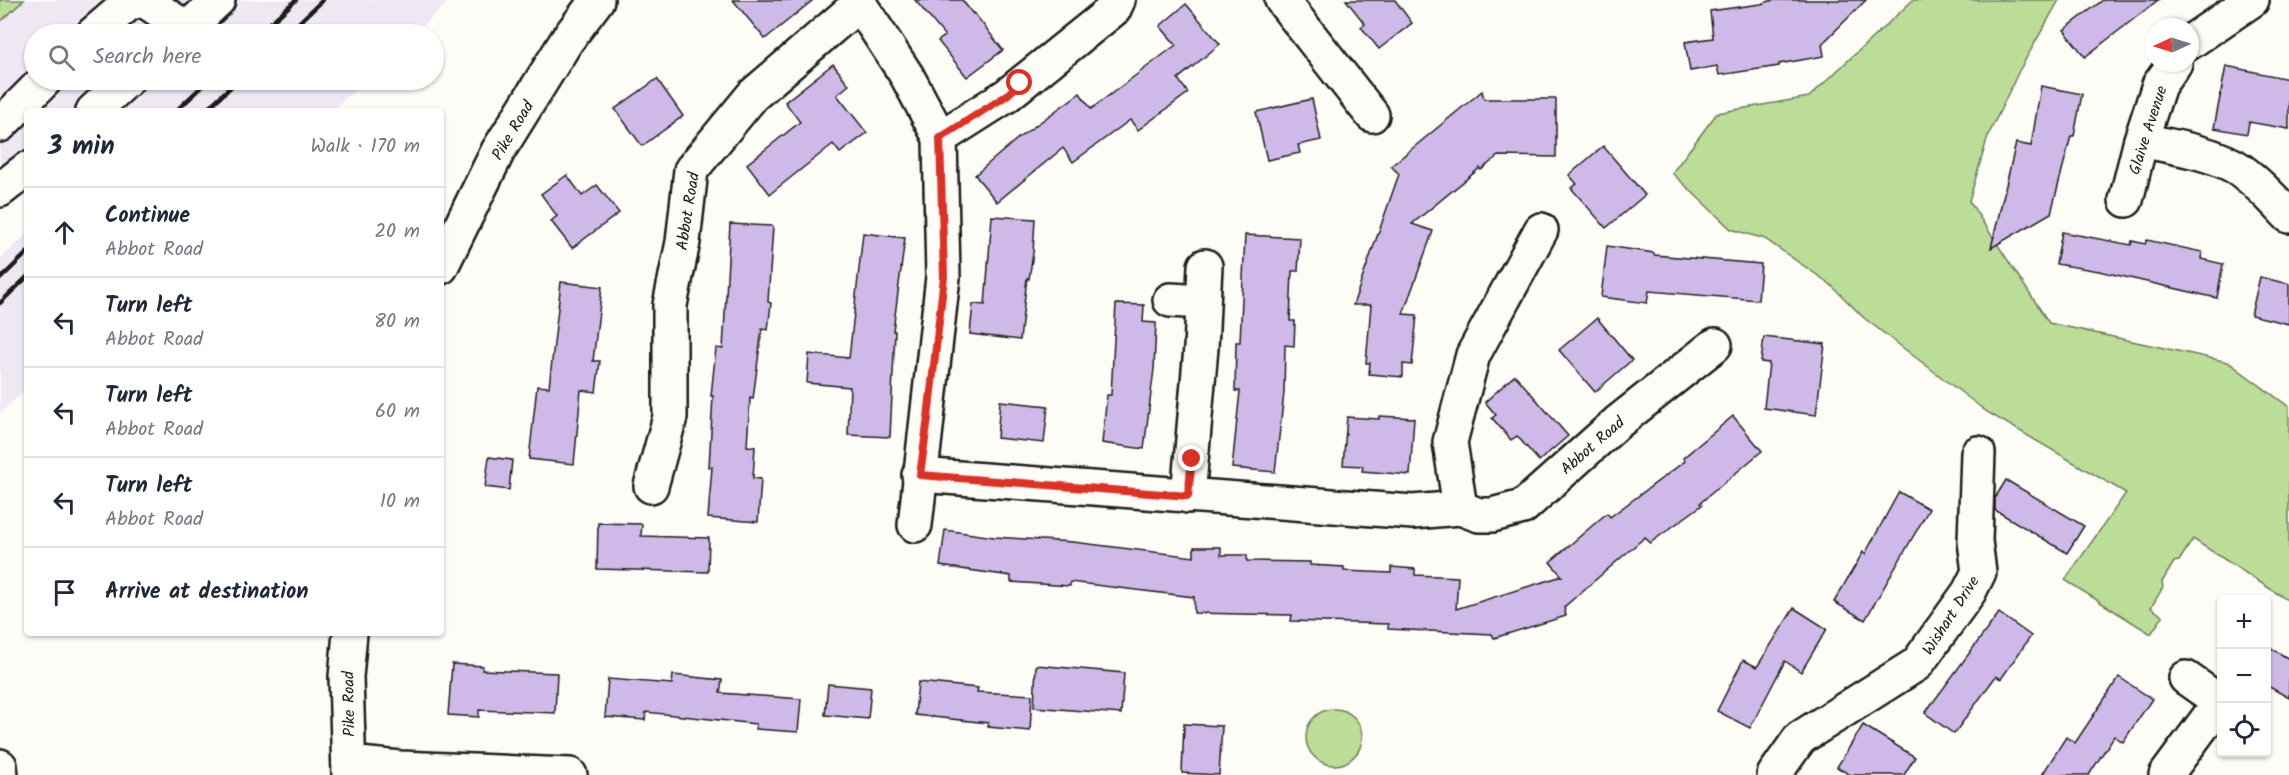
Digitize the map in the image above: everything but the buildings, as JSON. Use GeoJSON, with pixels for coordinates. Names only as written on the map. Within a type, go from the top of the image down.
{"type":"FeatureCollection","features":[{"type":"Feature","properties":{"kind":"street"},"geometry":{"type":"LineString","coordinates":[[105,24],[128,4],[143,0],[174,24]]}},
{"type":"Feature","properties":{"kind":"street"},"geometry":{"type":"LineString","coordinates":[[192,24],[218,0]]}},
{"type":"Feature","properties":{"kind":"street","name":"Pike Road"},"geometry":{"type":"LineString","coordinates":[[444,261],[498,151],[567,40],[597,0]]}},
{"type":"Feature","properties":{"kind":"street"},"geometry":{"type":"LineString","coordinates":[[940,138],[1006,96],[1114,9],[1118,0]]}},
{"type":"Feature","properties":{"kind":"street"},"geometry":{"type":"LineString","coordinates":[[1282,0],[1372,115]]}},
{"type":"Feature","properties":{"kind":"street"},"geometry":{"type":"LineString","coordinates":[[2199,36],[2252,0]]}},
{"type":"Feature","properties":{"kind":"street","name":"Abbot Road"},"geometry":{"type":"LineString","coordinates":[[651,486],[670,417],[670,305],[682,242],[691,170],[753,95],[858,1],[907,76],[940,138],[944,277],[915,525]]}},
{"type":"Feature","properties":{"kind":"street","name":"Glaive Avenue"},"geometry":{"type":"LineString","coordinates":[[2126,200],[2141,140],[2159,85],[2168,72]]}},
{"type":"Feature","properties":{"kind":"street"},"geometry":{"type":"LineString","coordinates":[[0,125],[35,90]]}},
{"type":"Feature","properties":{"kind":"street"},"geometry":{"type":"LineString","coordinates":[[96,108],[116,90]]}},
{"type":"Feature","properties":{"kind":"street"},"geometry":{"type":"LineString","coordinates":[[2141,140],[2190,151],[2235,167],[2270,196],[2289,216]]}},
{"type":"Feature","properties":{"kind":"street"},"geometry":{"type":"LineString","coordinates":[[0,190],[24,171]]}},
{"type":"Feature","properties":{"kind":"street"},"geometry":{"type":"LineString","coordinates":[[1460,508],[1450,442],[1473,355],[1540,230]]}},
{"type":"Feature","properties":{"kind":"street"},"geometry":{"type":"LineString","coordinates":[[1188,496],[1205,266]]}},
{"type":"Feature","properties":{"kind":"street"},"geometry":{"type":"LineString","coordinates":[[1170,300],[1203,302]]}},
{"type":"Feature","properties":{"kind":"street","name":"Abbot Road"},"geometry":{"type":"LineString","coordinates":[[920,475],[1413,512],[1460,508],[1479,515],[1492,515],[1523,507],[1618,422],[1715,345]]}},
{"type":"Feature","properties":{"kind":"street","name":"Wishart Drive"},"geometry":{"type":"LineString","coordinates":[[1774,775],[1800,738],[1917,664],[1969,592],[1979,572],[1975,541],[1978,453]]}},
{"type":"Feature","properties":{"kind":"street","name":"Pike Road"},"geometry":{"type":"LineString","coordinates":[[349,769],[346,677],[350,636]]}},
{"type":"Feature","properties":{"kind":"street"},"geometry":{"type":"LineString","coordinates":[[2186,678],[2217,699]]}},
{"type":"Feature","properties":{"kind":"street"},"geometry":{"type":"LineString","coordinates":[[2166,775],[2220,703]]}},
{"type":"Feature","properties":{"kind":"street"},"geometry":{"type":"LineString","coordinates":[[0,766],[1,775]]}},
{"type":"Feature","properties":{"kind":"street"},"geometry":{"type":"LineString","coordinates":[[349,769],[400,768],[570,775]]}},
{"type":"Feature","properties":{"kind":"shaded area"},"geometry":{"type":"Polygon","coordinates":[[[24,0],[450,0],[425,24],[24,24],[24,90],[355,90],[335,108],[24,108],[24,182],[0,206],[0,22],[24,0]]]}},
{"type":"Feature","properties":{"kind":"shaded area"},"geometry":{"type":"Polygon","coordinates":[[[24,237],[24,392],[0,413],[0,259],[24,237]]]}},
{"type":"Feature","properties":{"kind":"green space"},"geometry":{"type":"Polygon","coordinates":[[[0,0],[24,0],[0,22],[0,0]]]}},
{"type":"Feature","properties":{"kind":"green space"},"geometry":{"type":"Polygon","coordinates":[[[1913,0],[2059,0],[2019,71],[1988,136],[1969,201],[2049,323],[2228,362],[2289,407],[2289,601],[2193,539],[2179,561],[2174,562],[2162,582],[2163,587],[2151,608],[2163,616],[2151,634],[2065,580],[2126,493],[1987,412],[1864,318],[1830,284],[1765,239],[1731,229],[1672,173],[1717,113],[1809,97],[1913,0]]]}},
{"type":"Feature","properties":{"kind":"green space"},"geometry":{"type":"Polygon","coordinates":[[[1334,709],[1349,714],[1357,722],[1362,737],[1357,752],[1349,760],[1334,765],[1319,760],[1311,752],[1306,737],[1311,722],[1319,714],[1334,709]]]}},
{"type":"Feature","properties":{"kind":"railway"},"geometry":{"type":"LineString","coordinates":[[269,24],[296,0]]}},
{"type":"Feature","properties":{"kind":"railway"},"geometry":{"type":"LineString","coordinates":[[298,24],[323,0]]}},
{"type":"Feature","properties":{"kind":"railway"},"geometry":{"type":"LineString","coordinates":[[179,108],[198,90]]}},
{"type":"Feature","properties":{"kind":"railway"},"geometry":{"type":"LineString","coordinates":[[208,108],[227,90]]}},
{"type":"Feature","properties":{"kind":"railway"},"geometry":{"type":"LineString","coordinates":[[0,279],[24,256]]}},
{"type":"Feature","properties":{"kind":"railway"},"geometry":{"type":"LineString","coordinates":[[0,303],[24,280]]}},
{"type":"Feature","properties":{"kind":"route"},"geometry":{"type":"LineString","coordinates":[[1020,83],[1006,96],[940,138],[944,277],[920,475],[1188,496],[1192,459]]}}]}
